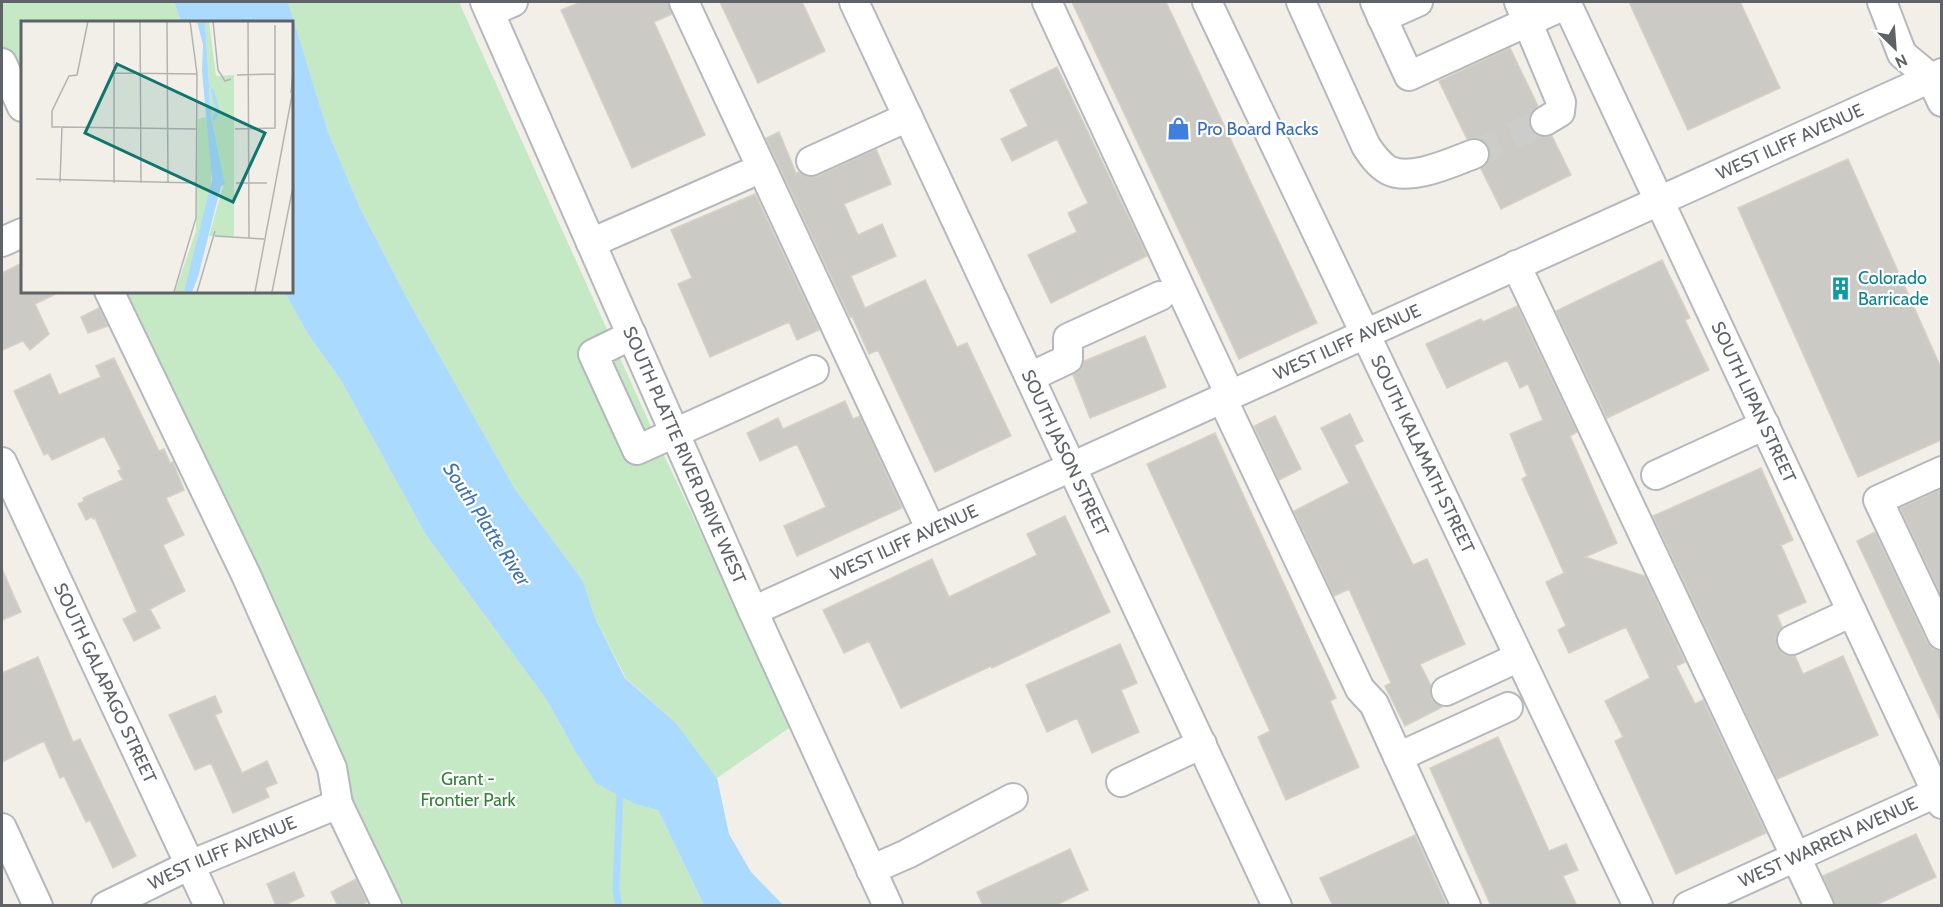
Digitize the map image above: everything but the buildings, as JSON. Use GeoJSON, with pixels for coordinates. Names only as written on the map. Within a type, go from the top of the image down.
{"type":"FeatureCollection","features":[{"type":"Feature","properties":{"kind":"street"},"geometry":{"type":"LineString","coordinates":[[684,2],[931,530]]}},
{"type":"Feature","properties":{"kind":"street","name":"SOUTH JASON STREET"},"geometry":{"type":"LineString","coordinates":[[854,2],[1277,906]]}},
{"type":"Feature","properties":{"kind":"street"},"geometry":{"type":"LineString","coordinates":[[1047,2],[1360,689],[1374,704],[1466,906]]}},
{"type":"Feature","properties":{"kind":"street","name":"SOUTH KALAMATH STREET"},"geometry":{"type":"LineString","coordinates":[[1207,2],[1638,906]]}},
{"type":"Feature","properties":{"kind":"street"},"geometry":{"type":"LineString","coordinates":[[1301,2],[1366,146],[1376,161],[1390,171],[1409,173],[1427,171],[1474,154]]}},
{"type":"Feature","properties":{"kind":"street"},"geometry":{"type":"LineString","coordinates":[[1418,2],[1378,10],[1409,76],[1524,12],[1566,3]]}},
{"type":"Feature","properties":{"kind":"street"},"geometry":{"type":"LineString","coordinates":[[1882,2],[1902,54],[1938,84]]}},
{"type":"Feature","properties":{"kind":"street","name":"SOUTH LIPAN STREET"},"geometry":{"type":"LineString","coordinates":[[1566,3],[1939,799]]}},
{"type":"Feature","properties":{"kind":"street","name":"SOUTH PLATTE RIVER DRIVE WEST"},"geometry":{"type":"LineString","coordinates":[[496,5],[591,243],[753,611],[888,906]]}},
{"type":"Feature","properties":{"kind":"street"},"geometry":{"type":"LineString","coordinates":[[1524,12],[1561,102],[1560,112],[1545,121]]}},
{"type":"Feature","properties":{"kind":"street"},"geometry":{"type":"LineString","coordinates":[[2,63],[21,105]]}},
{"type":"Feature","properties":{"kind":"street","name":"WEST ILIFF AVENUE"},"geometry":{"type":"LineString","coordinates":[[753,611],[1660,200],[1938,84]]}},
{"type":"Feature","properties":{"kind":"street"},"geometry":{"type":"LineString","coordinates":[[811,161],[908,117]]}},
{"type":"Feature","properties":{"kind":"street"},"geometry":{"type":"LineString","coordinates":[[591,243],[746,176]]}},
{"type":"Feature","properties":{"kind":"street"},"geometry":{"type":"LineString","coordinates":[[2,242],[21,233]]}},
{"type":"Feature","properties":{"kind":"street"},"geometry":{"type":"LineString","coordinates":[[1516,266],[1819,906]]}},
{"type":"Feature","properties":{"kind":"street"},"geometry":{"type":"LineString","coordinates":[[109,292],[255,596],[332,768],[338,804],[387,906]]}},
{"type":"Feature","properties":{"kind":"street"},"geometry":{"type":"LineString","coordinates":[[1030,377],[1068,359],[1068,338],[1160,296]]}},
{"type":"Feature","properties":{"kind":"street"},"geometry":{"type":"LineString","coordinates":[[632,335],[593,354],[637,450],[814,370]]}},
{"type":"Feature","properties":{"kind":"street"},"geometry":{"type":"LineString","coordinates":[[1656,475],[1765,425]]}},
{"type":"Feature","properties":{"kind":"street","name":"SOUTH GALAPAGO STREET"},"geometry":{"type":"LineString","coordinates":[[2,462],[209,906]]}},
{"type":"Feature","properties":{"kind":"street"},"geometry":{"type":"LineString","coordinates":[[1941,471],[1878,500],[1941,635]]}},
{"type":"Feature","properties":{"kind":"street"},"geometry":{"type":"LineString","coordinates":[[1792,640],[1852,612]]}},
{"type":"Feature","properties":{"kind":"street"},"geometry":{"type":"LineString","coordinates":[[1446,691],[1519,657]]}},
{"type":"Feature","properties":{"kind":"street"},"geometry":{"type":"LineString","coordinates":[[1398,757],[1508,707]]}},
{"type":"Feature","properties":{"kind":"street"},"geometry":{"type":"LineString","coordinates":[[1121,782],[1202,744]]}},
{"type":"Feature","properties":{"kind":"street"},"geometry":{"type":"LineString","coordinates":[[871,870],[907,854],[1013,798]]}},
{"type":"Feature","properties":{"kind":"street","name":"WEST WARREN AVENUE"},"geometry":{"type":"LineString","coordinates":[[1688,906],[1796,856],[1939,799]]}},
{"type":"Feature","properties":{"kind":"street","name":"WEST ILIFF AVENUE"},"geometry":{"type":"LineString","coordinates":[[106,906],[190,865],[338,804]]}},
{"type":"Feature","properties":{"kind":"street"},"geometry":{"type":"LineString","coordinates":[[2,828],[38,906]]}},
{"type":"Feature","properties":{"kind":"green space"},"geometry":{"type":"Polygon","coordinates":[[[2,2],[174,2],[181,21],[21,21],[21,92],[2,49],[2,2]]]}},
{"type":"Feature","properties":{"kind":"green space"},"geometry":{"type":"Polygon","coordinates":[[[288,2],[459,2],[662,451],[792,726],[717,778],[676,723],[626,678],[595,618],[583,581],[515,489],[409,302],[360,208],[328,132],[288,2]]]}},
{"type":"Feature","properties":{"kind":"green space","name":"Grant - Frontier Park"},"geometry":{"type":"Polygon","coordinates":[[[114,292],[285,292],[308,334],[342,382],[426,535],[546,699],[574,749],[635,804],[658,810],[704,905],[398,905],[114,292]]]}},
{"type":"Feature","properties":{"kind":"water","name":"South Platte River"},"geometry":{"type":"Polygon","coordinates":[[[174,2],[288,2],[328,132],[360,208],[409,302],[515,489],[583,581],[595,618],[625,678],[676,723],[717,778],[729,834],[751,872],[783,905],[704,905],[658,810],[635,804],[596,783],[546,699],[426,535],[342,382],[308,334],[285,292],[292,292],[292,21],[181,21],[174,2]]]}},
{"type":"Feature","properties":{"kind":"waterway"},"geometry":{"type":"LineString","coordinates":[[619,906],[616,891],[620,789]]}},
{"type":"Feature","properties":{"kind":"tunnel"},"geometry":{"type":"LineString","coordinates":[[1474,154],[1545,121]]}},
{"type":"Feature","properties":{"kind":"place","name":"Pro Board Racks"},"geometry":{"type":"Point","coordinates":[1179,129]}},
{"type":"Feature","properties":{"kind":"place","name":"Colorado Barricade"},"geometry":{"type":"Point","coordinates":[1840,288]}}]}
